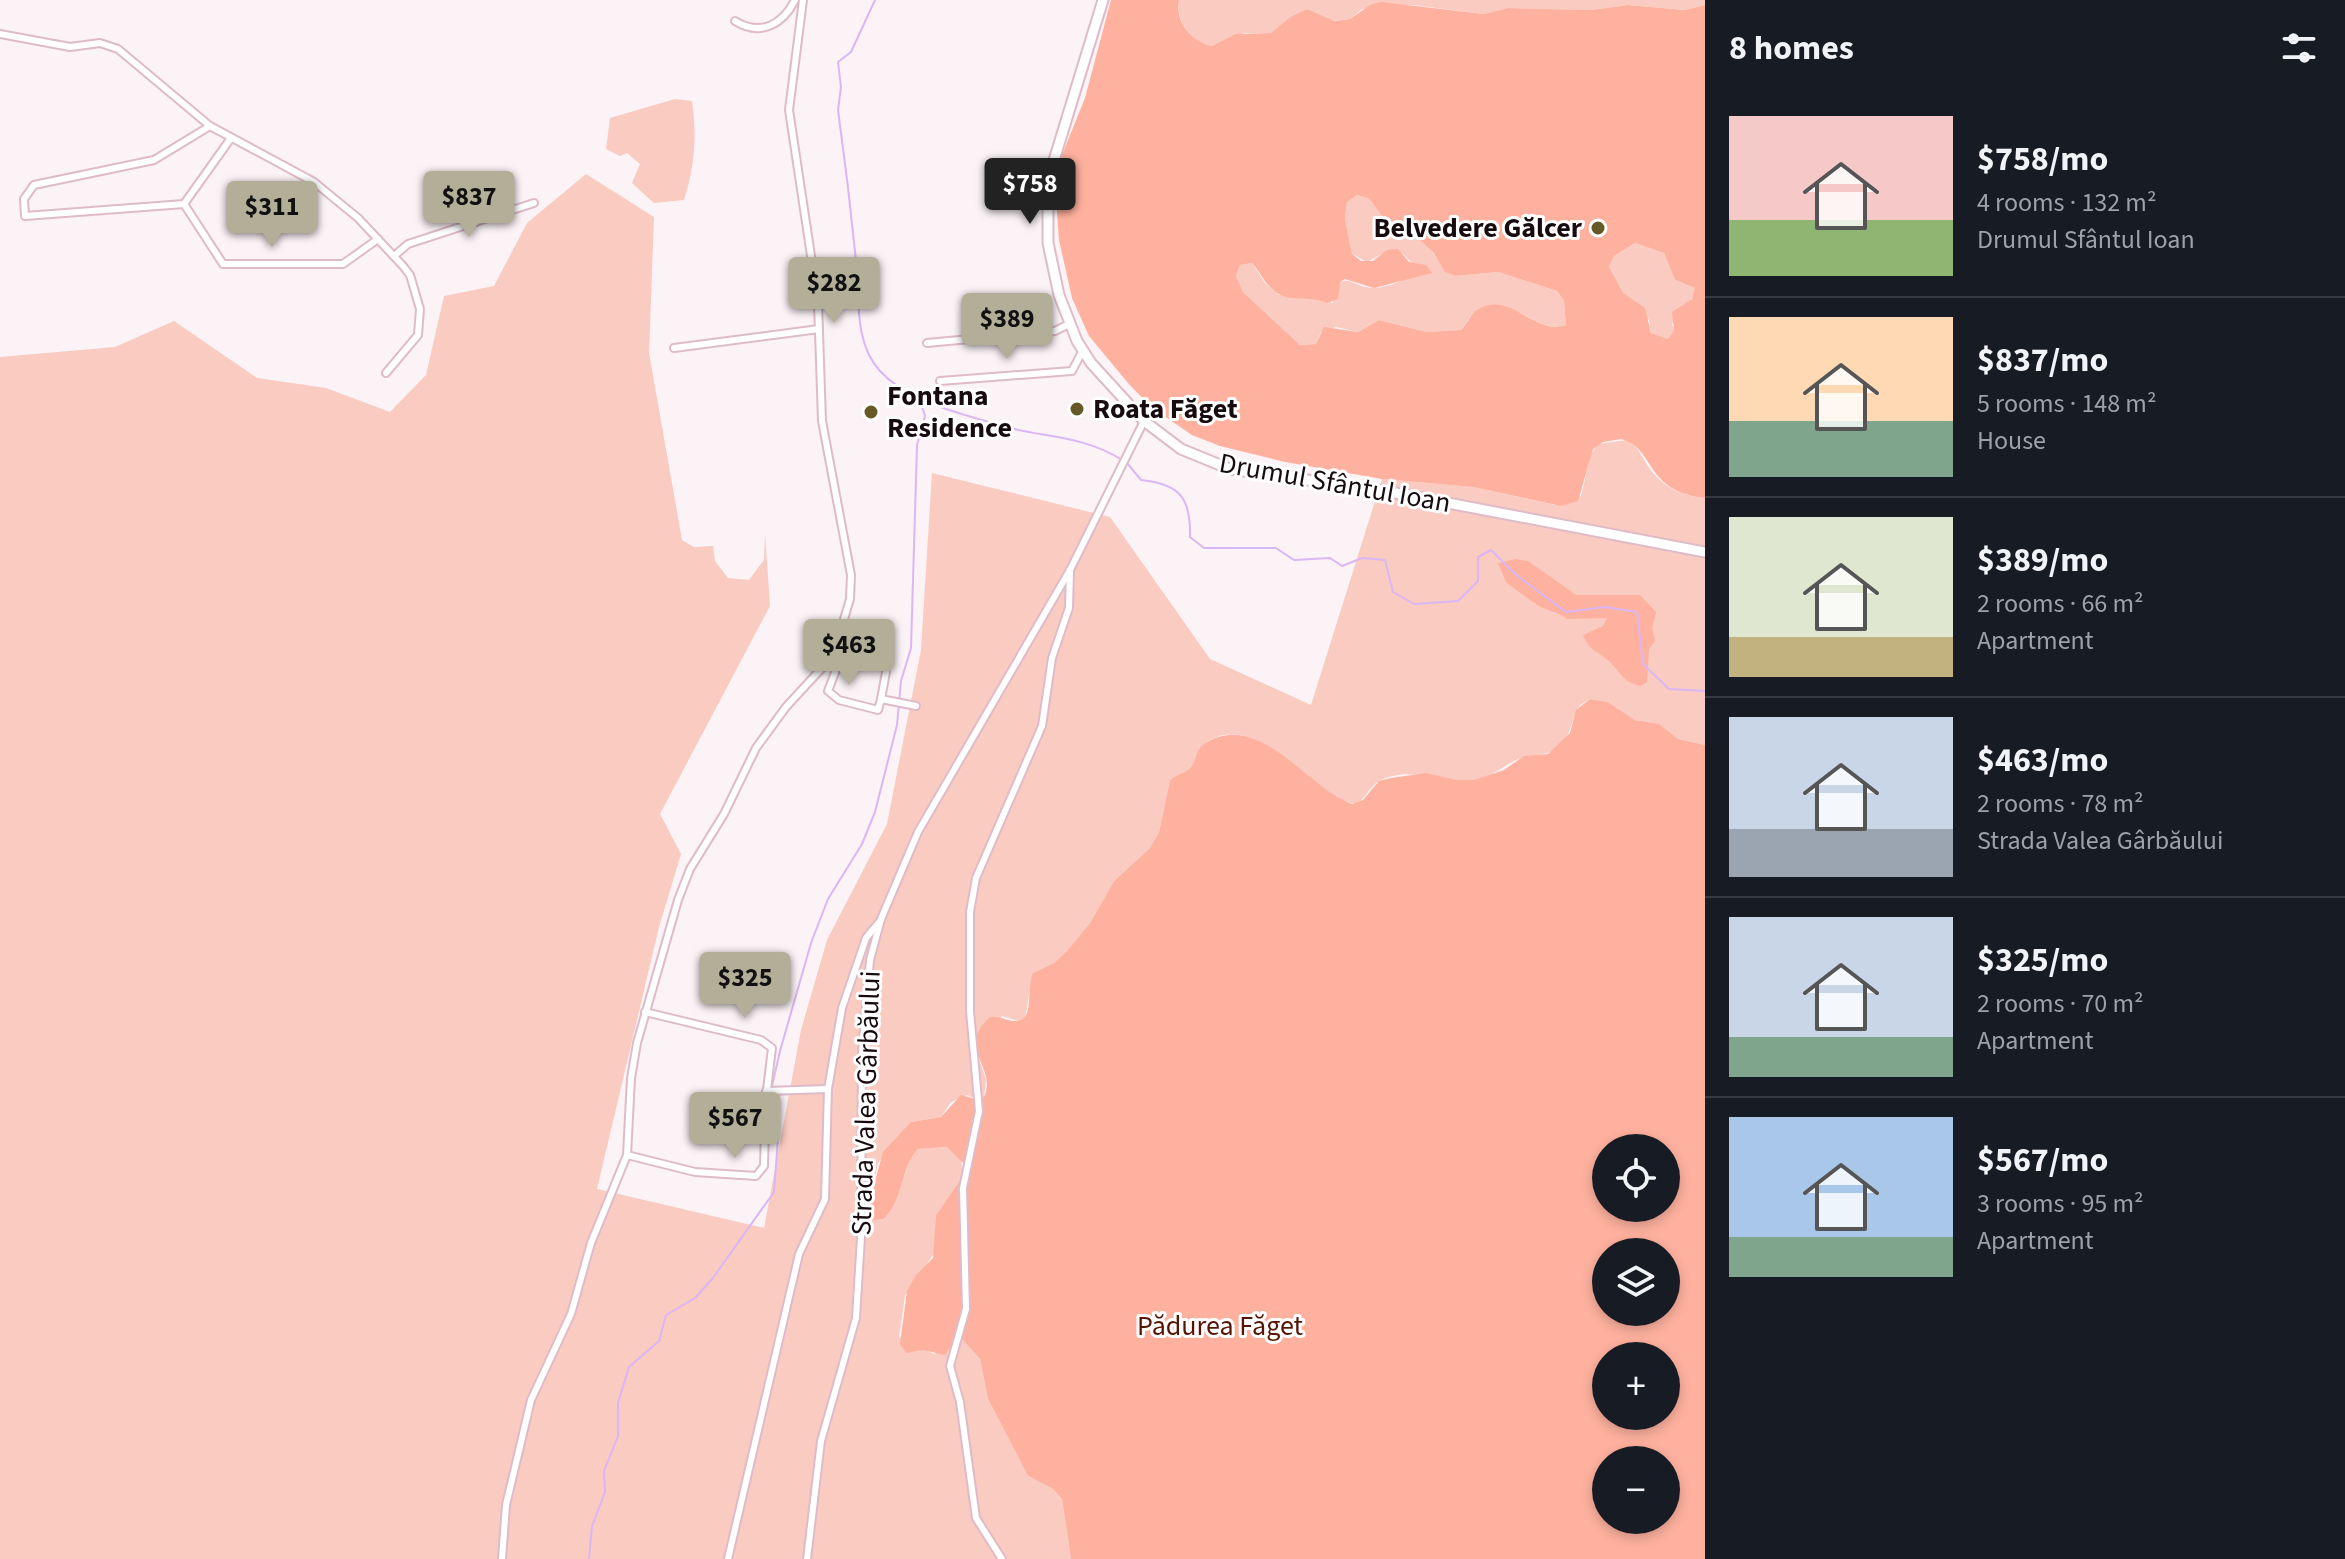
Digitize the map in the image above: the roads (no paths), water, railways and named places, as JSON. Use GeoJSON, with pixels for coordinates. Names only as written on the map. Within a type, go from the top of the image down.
{"type":"FeatureCollection","features":[{"type":"Feature","properties":{"kind":"main road","name":"Drumul Sfântul Ioan"},"geometry":{"type":"LineString","coordinates":[[1103,0],[1047,189],[1052,267],[1069,324],[1082,352],[1144,421],[1181,449],[1230,469],[1399,493],[1656,540],[1705,552]]}},
{"type":"Feature","properties":{"kind":"street"},"geometry":{"type":"LineString","coordinates":[[735,21],[755,28],[773,26],[787,16],[795,0]]}},
{"type":"Feature","properties":{"kind":"street"},"geometry":{"type":"LineString","coordinates":[[502,1559],[506,1505],[531,1400],[571,1314],[591,1243],[627,1155],[631,1078],[645,1012],[666,937],[690,869],[724,814],[765,734],[833,656],[850,599],[851,575],[822,421],[815,277],[789,110],[803,0]]}},
{"type":"Feature","properties":{"kind":"street"},"geometry":{"type":"LineString","coordinates":[[0,34],[70,47],[110,46],[210,126],[314,182],[378,239],[413,284],[420,309],[418,335],[386,373]]}},
{"type":"Feature","properties":{"kind":"street"},"geometry":{"type":"LineString","coordinates":[[184,204],[25,216],[24,199],[34,185],[154,160],[210,126]]}},
{"type":"Feature","properties":{"kind":"street"},"geometry":{"type":"LineString","coordinates":[[184,204],[231,138]]}},
{"type":"Feature","properties":{"kind":"street"},"geometry":{"type":"LineString","coordinates":[[394,256],[418,240],[534,203]]}},
{"type":"Feature","properties":{"kind":"street"},"geometry":{"type":"LineString","coordinates":[[184,204],[223,264],[343,264],[378,239]]}},
{"type":"Feature","properties":{"kind":"street"},"geometry":{"type":"LineString","coordinates":[[927,343],[1055,331],[1069,324]]}},
{"type":"Feature","properties":{"kind":"street"},"geometry":{"type":"LineString","coordinates":[[674,348],[819,329]]}},
{"type":"Feature","properties":{"kind":"street"},"geometry":{"type":"LineString","coordinates":[[940,381],[1072,371],[1082,352]]}},
{"type":"Feature","properties":{"kind":"street","name":"Strada Valea Gârbăului"},"geometry":{"type":"LineString","coordinates":[[807,1559],[821,1441],[856,1318],[862,1222],[862,1053],[870,960],[881,919],[918,832],[1070,570],[1124,469],[1144,421]]}},
{"type":"Feature","properties":{"kind":"street"},"geometry":{"type":"LineString","coordinates":[[1002,1559],[976,1518],[960,1402],[950,1366],[966,1309],[963,1188],[979,1111],[970,1011],[970,912],[976,878],[1042,726],[1052,658],[1069,608],[1070,570]]}},
{"type":"Feature","properties":{"kind":"street"},"geometry":{"type":"LineString","coordinates":[[833,656],[839,662],[828,691],[839,700],[878,710],[886,672]]}},
{"type":"Feature","properties":{"kind":"street"},"geometry":{"type":"LineString","coordinates":[[881,699],[916,706]]}},
{"type":"Feature","properties":{"kind":"street"},"geometry":{"type":"LineString","coordinates":[[728,1559],[799,1254],[825,1199],[828,1089],[842,1008],[866,938],[881,919]]}},
{"type":"Feature","properties":{"kind":"street"},"geometry":{"type":"LineString","coordinates":[[627,1155],[695,1172],[756,1176],[764,1166],[772,1048],[732,1032],[645,1012]]}},
{"type":"Feature","properties":{"kind":"street"},"geometry":{"type":"LineString","coordinates":[[767,1089],[828,1089]]}},
{"type":"Feature","properties":{"kind":"waterway"},"geometry":{"type":"LineString","coordinates":[[875,0],[851,52],[838,62],[841,87],[838,110],[854,242],[859,318],[871,359],[891,382],[934,405],[1011,428],[1091,445],[1122,460]]}},
{"type":"Feature","properties":{"kind":"waterway"},"geometry":{"type":"LineString","coordinates":[[589,1559],[592,1526],[605,1492],[604,1471],[618,1436],[618,1403],[629,1367],[659,1341],[666,1315],[695,1298],[713,1278],[774,1192],[778,1139],[772,1086],[780,1051],[811,943],[828,899],[862,844],[875,812],[897,725],[901,681],[911,648],[917,445],[925,416],[920,400]]}},
{"type":"Feature","properties":{"kind":"waterway"},"geometry":{"type":"LineString","coordinates":[[1127,463],[1141,480],[1165,485],[1180,495],[1188,512],[1190,537],[1204,548],[1276,548],[1294,560],[1330,558],[1342,566],[1362,558],[1385,560],[1393,592],[1414,604],[1458,601],[1478,581],[1478,557],[1491,550],[1515,574],[1566,612],[1605,607],[1637,612],[1643,664],[1669,689],[1705,691]]}},
{"type":"Feature","properties":{"kind":"place","name":"Belvedere Gălcer"},"geometry":{"type":"Point","coordinates":[1598,228]}},
{"type":"Feature","properties":{"kind":"place","name":"Roata Făget"},"geometry":{"type":"Point","coordinates":[1077,409]}},
{"type":"Feature","properties":{"kind":"place","name":"Fontana Residence"},"geometry":{"type":"Point","coordinates":[871,412]}},
{"type":"Feature","properties":{"kind":"park label","name":"Pădurea Făget"},"geometry":{"type":"Point","coordinates":[1220,1326]}}]}
